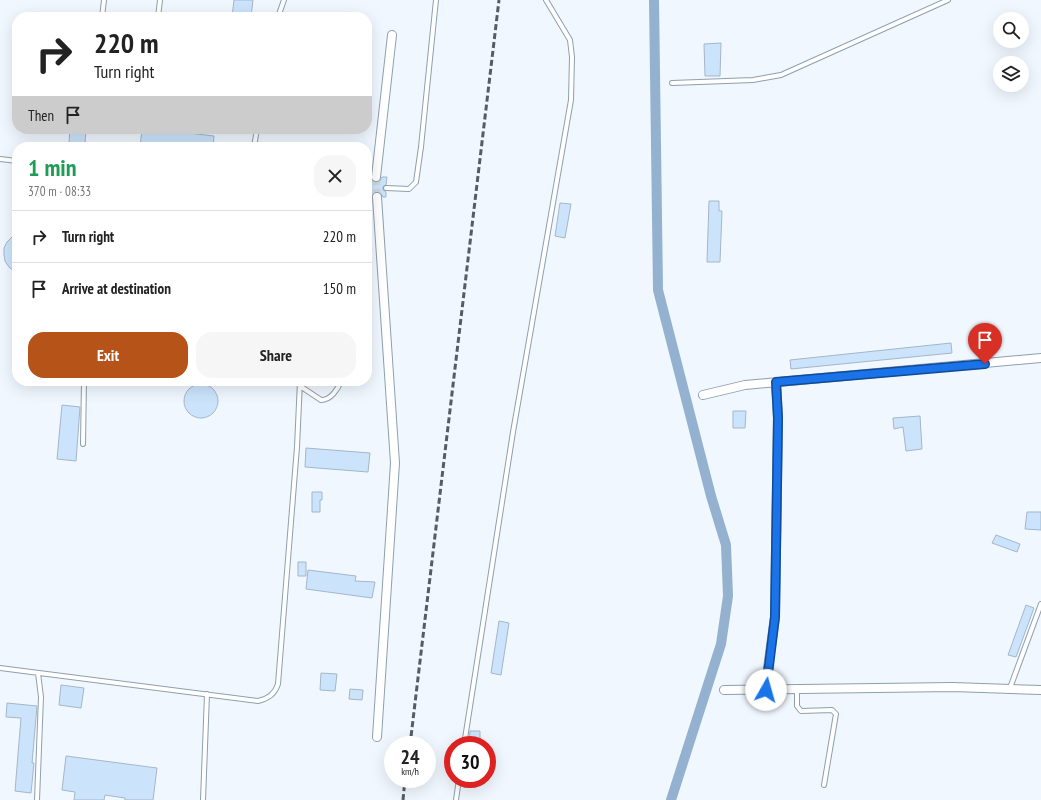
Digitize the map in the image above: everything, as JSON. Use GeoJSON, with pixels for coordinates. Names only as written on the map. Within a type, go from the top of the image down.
{"type":"FeatureCollection","features":[{"type":"Feature","properties":{"kind":"street"},"geometry":{"type":"LineString","coordinates":[[376,176],[392,35]]}},
{"type":"Feature","properties":{"kind":"street"},"geometry":{"type":"LineString","coordinates":[[377,197],[395,463],[377,737]]}},
{"type":"Feature","properties":{"kind":"street"},"geometry":{"type":"LineString","coordinates":[[703,395],[745,386],[776,382],[1041,358]]}},
{"type":"Feature","properties":{"kind":"street"},"geometry":{"type":"LineString","coordinates":[[766,690],[775,617],[778,418],[776,382]]}},
{"type":"Feature","properties":{"kind":"street"},"geometry":{"type":"LineString","coordinates":[[724,690],[953,688],[1041,690]]}},
{"type":"Feature","properties":{"kind":"lane"},"geometry":{"type":"LineString","coordinates":[[103,12],[104,0]]}},
{"type":"Feature","properties":{"kind":"lane"},"geometry":{"type":"LineString","coordinates":[[159,12],[160,0]]}},
{"type":"Feature","properties":{"kind":"lane"},"geometry":{"type":"LineString","coordinates":[[280,12],[284,0]]}},
{"type":"Feature","properties":{"kind":"lane"},"geometry":{"type":"LineString","coordinates":[[386,188],[409,189],[416,182],[422,140],[436,0]]}},
{"type":"Feature","properties":{"kind":"lane"},"geometry":{"type":"LineString","coordinates":[[465,736],[513,432],[571,100],[572,57],[570,40],[546,0]]}},
{"type":"Feature","properties":{"kind":"lane"},"geometry":{"type":"LineString","coordinates":[[672,82],[753,80],[781,75],[948,0]]}},
{"type":"Feature","properties":{"kind":"lane"},"geometry":{"type":"LineString","coordinates":[[0,159],[12,160]]}},
{"type":"Feature","properties":{"kind":"lane"},"geometry":{"type":"LineString","coordinates":[[82,444],[84,386]]}},
{"type":"Feature","properties":{"kind":"lane"},"geometry":{"type":"LineString","coordinates":[[0,668],[258,701],[266,700],[272,695],[278,684],[297,447],[300,386],[324,400],[331,396],[338,386]]}},
{"type":"Feature","properties":{"kind":"lane"},"geometry":{"type":"LineString","coordinates":[[1010,689],[1041,604]]}},
{"type":"Feature","properties":{"kind":"lane"},"geometry":{"type":"LineString","coordinates":[[37,800],[41,712],[38,673]]}},
{"type":"Feature","properties":{"kind":"lane"},"geometry":{"type":"LineString","coordinates":[[797,690],[797,706],[801,711],[832,710],[836,714],[824,785]]}},
{"type":"Feature","properties":{"kind":"lane"},"geometry":{"type":"LineString","coordinates":[[203,800],[207,694]]}},
{"type":"Feature","properties":{"kind":"lane"},"geometry":{"type":"LineString","coordinates":[[456,800],[458,788]]}},
{"type":"Feature","properties":{"kind":"building"},"geometry":{"type":"Polygon","coordinates":[[[234,0],[253,0],[252,12],[233,12],[234,0]]]}},
{"type":"Feature","properties":{"kind":"building"},"geometry":{"type":"Polygon","coordinates":[[[721,43],[720,76],[705,76],[704,44],[721,43]]]}},
{"type":"Feature","properties":{"kind":"building"},"geometry":{"type":"Polygon","coordinates":[[[70,134],[86,134],[85,142],[69,142],[70,134]]]}},
{"type":"Feature","properties":{"kind":"building"},"geometry":{"type":"Polygon","coordinates":[[[141,134],[197,134],[214,136],[213,142],[141,142],[141,134]]]}},
{"type":"Feature","properties":{"kind":"building"},"geometry":{"type":"Polygon","coordinates":[[[382,177],[387,177],[386,185],[383,187],[383,190],[386,192],[386,197],[383,197],[377,192],[372,196],[372,181],[380,181],[382,177]]]}},
{"type":"Feature","properties":{"kind":"building"},"geometry":{"type":"Polygon","coordinates":[[[709,201],[719,201],[719,211],[722,211],[720,262],[707,262],[709,201]]]}},
{"type":"Feature","properties":{"kind":"building"},"geometry":{"type":"Polygon","coordinates":[[[560,203],[571,204],[565,238],[555,236],[560,203]]]}},
{"type":"Feature","properties":{"kind":"building"},"geometry":{"type":"Polygon","coordinates":[[[12,237],[12,270],[5,261],[4,248],[12,237]]]}},
{"type":"Feature","properties":{"kind":"building"},"geometry":{"type":"Polygon","coordinates":[[[951,343],[952,353],[791,369],[790,360],[951,343]]]}},
{"type":"Feature","properties":{"kind":"building"},"geometry":{"type":"Polygon","coordinates":[[[192,386],[210,386],[215,391],[218,398],[218,404],[215,411],[208,417],[204,418],[198,418],[191,415],[185,408],[184,404],[185,394],[192,386]]]}},
{"type":"Feature","properties":{"kind":"building"},"geometry":{"type":"Polygon","coordinates":[[[62,405],[80,407],[76,461],[57,459],[62,405]]]}},
{"type":"Feature","properties":{"kind":"building"},"geometry":{"type":"Polygon","coordinates":[[[733,411],[746,411],[745,428],[733,428],[733,411]]]}},
{"type":"Feature","properties":{"kind":"building"},"geometry":{"type":"Polygon","coordinates":[[[920,416],[922,449],[906,451],[903,427],[894,429],[893,418],[920,416]]]}},
{"type":"Feature","properties":{"kind":"building"},"geometry":{"type":"Polygon","coordinates":[[[306,448],[370,453],[368,472],[305,467],[306,448]]]}},
{"type":"Feature","properties":{"kind":"building"},"geometry":{"type":"Polygon","coordinates":[[[312,492],[322,492],[320,512],[312,512],[312,492]]]}},
{"type":"Feature","properties":{"kind":"building"},"geometry":{"type":"Polygon","coordinates":[[[1027,512],[1041,512],[1041,530],[1025,529],[1027,512]]]}},
{"type":"Feature","properties":{"kind":"building"},"geometry":{"type":"Polygon","coordinates":[[[996,535],[1020,544],[1017,552],[992,543],[996,535]]]}},
{"type":"Feature","properties":{"kind":"building"},"geometry":{"type":"Polygon","coordinates":[[[298,562],[306,562],[306,576],[298,576],[298,562]]]}},
{"type":"Feature","properties":{"kind":"building"},"geometry":{"type":"Polygon","coordinates":[[[308,570],[356,576],[355,581],[375,582],[372,598],[306,589],[308,570]]]}},
{"type":"Feature","properties":{"kind":"building"},"geometry":{"type":"Polygon","coordinates":[[[1026,605],[1034,608],[1016,657],[1008,655],[1026,605]]]}},
{"type":"Feature","properties":{"kind":"building"},"geometry":{"type":"Polygon","coordinates":[[[499,621],[509,623],[501,675],[491,673],[499,621]]]}},
{"type":"Feature","properties":{"kind":"building"},"geometry":{"type":"Polygon","coordinates":[[[321,673],[337,674],[335,691],[320,690],[321,673]]]}},
{"type":"Feature","properties":{"kind":"building"},"geometry":{"type":"Polygon","coordinates":[[[61,685],[84,688],[81,708],[59,705],[61,685]]]}},
{"type":"Feature","properties":{"kind":"building"},"geometry":{"type":"Polygon","coordinates":[[[350,689],[363,690],[362,700],[349,699],[350,689]]]}},
{"type":"Feature","properties":{"kind":"building"},"geometry":{"type":"Polygon","coordinates":[[[7,703],[37,706],[31,793],[15,791],[21,718],[6,717],[7,703]]]}},
{"type":"Feature","properties":{"kind":"building"},"geometry":{"type":"Polygon","coordinates":[[[470,731],[480,731],[480,736],[470,736],[470,731]]]}},
{"type":"Feature","properties":{"kind":"building"},"geometry":{"type":"Polygon","coordinates":[[[66,756],[157,768],[153,800],[125,800],[125,798],[105,795],[104,800],[74,800],[75,792],[62,790],[66,756]]]}},
{"type":"Feature","properties":{"kind":"waterway"},"geometry":{"type":"LineString","coordinates":[[654,0],[658,290],[711,496],[726,545],[728,596],[721,644],[671,800]]}},
{"type":"Feature","properties":{"kind":"tunnel"},"geometry":{"type":"LineString","coordinates":[[376,177],[377,197]]}},
{"type":"Feature","properties":{"kind":"railway"},"geometry":{"type":"LineString","coordinates":[[411,736],[499,0]]}},
{"type":"Feature","properties":{"kind":"railway"},"geometry":{"type":"LineString","coordinates":[[403,800],[404,788]]}},
{"type":"Feature","properties":{"kind":"route"},"geometry":{"type":"LineString","coordinates":[[766,690],[775,617],[778,418],[776,382],[985,364]]}}]}
